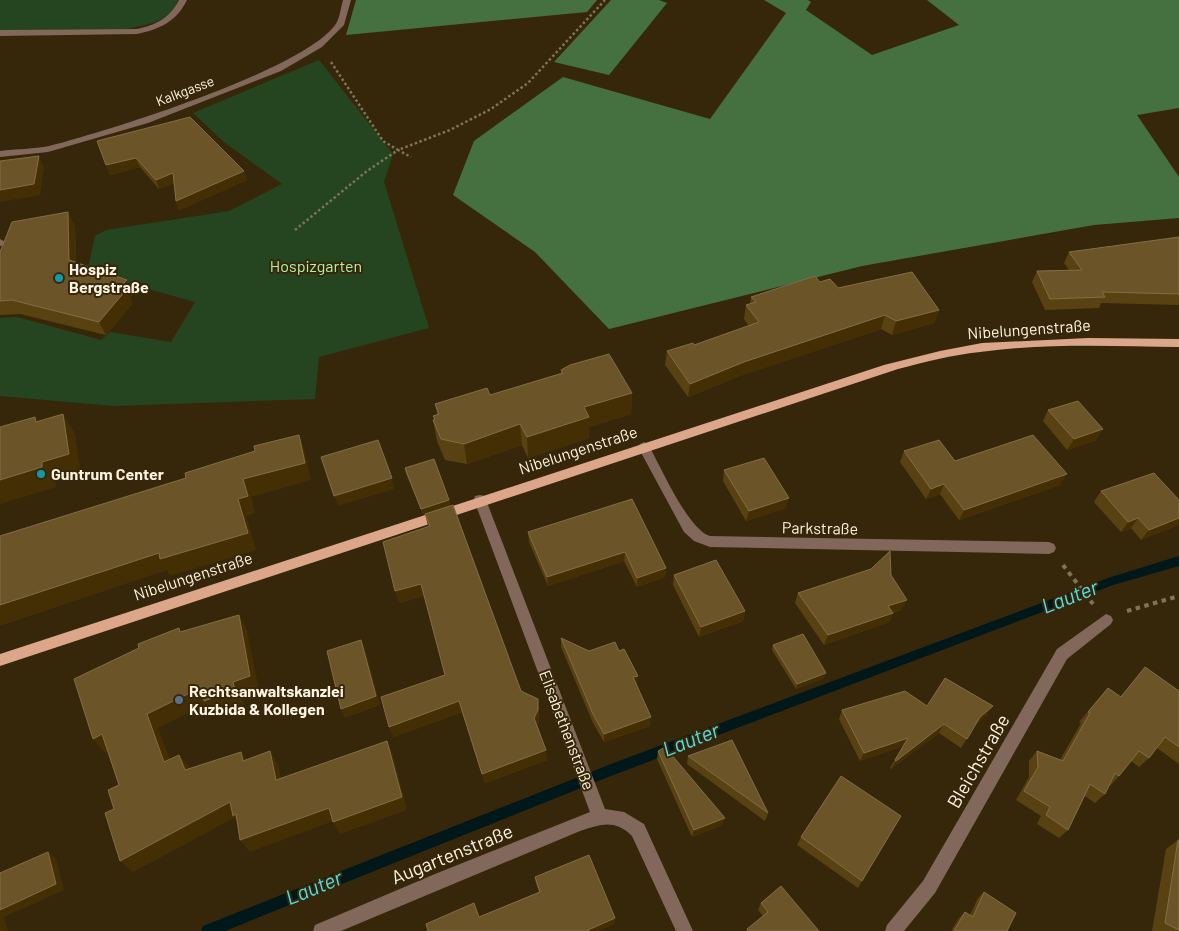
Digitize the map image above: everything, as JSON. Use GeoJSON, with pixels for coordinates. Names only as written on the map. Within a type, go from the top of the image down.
{"type":"FeatureCollection","features":[{"type":"Feature","properties":{"kind":"main road","name":"Nibelungenstraße"},"geometry":{"type":"LineString","coordinates":[[0,660],[480,500],[932,355],[995,346],[1097,342],[1179,343]]}},
{"type":"Feature","properties":{"kind":"street"},"geometry":{"type":"LineString","coordinates":[[0,33],[128,33],[144,30],[171,20],[179,10],[183,0]]}},
{"type":"Feature","properties":{"kind":"street","name":"Kalkgasse"},"geometry":{"type":"LineString","coordinates":[[0,154],[48,149],[145,121],[278,69],[319,45],[340,22],[347,0]]}},
{"type":"Feature","properties":{"kind":"street","name":"Parkstraße"},"geometry":{"type":"LineString","coordinates":[[644,447],[685,523],[700,540],[716,543],[1049,548]]}},
{"type":"Feature","properties":{"kind":"street","name":"Elisabethenstraße"},"geometry":{"type":"LineString","coordinates":[[480,500],[597,810]]}},
{"type":"Feature","properties":{"kind":"street","name":"Bleichstraße"},"geometry":{"type":"LineString","coordinates":[[893,931],[929,887],[1062,654],[1106,620]]}},
{"type":"Feature","properties":{"kind":"street"},"geometry":{"type":"LineString","coordinates":[[597,810],[630,821],[638,830],[685,931]]}},
{"type":"Feature","properties":{"kind":"street","name":"Augartenstraße"},"geometry":{"type":"LineString","coordinates":[[321,931],[597,810]]}},
{"type":"Feature","properties":{"kind":"path"},"geometry":{"type":"LineString","coordinates":[[295,230],[367,171],[398,150],[450,130],[491,108],[528,84],[604,0]]}},
{"type":"Feature","properties":{"kind":"path"},"geometry":{"type":"LineString","coordinates":[[319,45],[383,141],[411,157]]}},
{"type":"Feature","properties":{"kind":"path"},"geometry":{"type":"LineString","coordinates":[[1049,548],[1106,620],[1143,605],[1179,596]]}},
{"type":"Feature","properties":{"kind":"green space"},"geometry":{"type":"Polygon","coordinates":[[[0,0],[178,0],[173,13],[153,23],[127,29],[0,30],[0,0]]]}},
{"type":"Feature","properties":{"kind":"green space"},"geometry":{"type":"Polygon","coordinates":[[[356,0],[597,0],[587,12],[346,35],[356,0]]]}},
{"type":"Feature","properties":{"kind":"green space"},"geometry":{"type":"Polygon","coordinates":[[[611,0],[659,0],[667,3],[609,75],[554,62],[611,0]]]}},
{"type":"Feature","properties":{"kind":"green space"},"geometry":{"type":"Polygon","coordinates":[[[764,0],[808,0],[811,2],[806,10],[872,55],[959,25],[927,0],[1179,0],[1179,108],[1137,115],[1179,177],[1179,218],[1094,225],[862,266],[609,329],[535,252],[453,195],[474,141],[563,77],[710,119],[786,13],[764,0]]]}},
{"type":"Feature","properties":{"kind":"green space","name":"Hospizgarten"},"geometry":{"type":"Polygon","coordinates":[[[319,60],[393,154],[384,182],[429,328],[319,357],[315,399],[114,406],[0,396],[0,318],[17,317],[101,340],[110,332],[171,342],[195,302],[87,272],[95,236],[106,230],[229,211],[282,184],[224,142],[193,113],[319,60]]]}},
{"type":"Feature","properties":{"kind":"building"},"geometry":{"type":"Polygon","coordinates":[[[190,117],[244,171],[176,201],[173,173],[156,180],[136,158],[106,165],[97,141],[190,117]]]}},
{"type":"Feature","properties":{"kind":"building"},"geometry":{"type":"Polygon","coordinates":[[[39,156],[34,184],[0,190],[0,161],[39,156]]]}},
{"type":"Feature","properties":{"kind":"building","name":"Hospiz Bergstraße"},"geometry":{"type":"Polygon","coordinates":[[[68,212],[69,260],[127,280],[119,288],[126,290],[99,322],[12,300],[0,301],[0,252],[12,222],[68,212]]]}},
{"type":"Feature","properties":{"kind":"building"},"geometry":{"type":"Polygon","coordinates":[[[1179,237],[1179,294],[1102,292],[1105,297],[1050,299],[1037,271],[1082,270],[1069,252],[1179,237]]]}},
{"type":"Feature","properties":{"kind":"building"},"geometry":{"type":"Polygon","coordinates":[[[912,272],[939,310],[896,321],[885,315],[744,362],[690,384],[667,351],[693,343],[694,345],[759,322],[746,305],[756,302],[751,297],[815,276],[820,282],[830,279],[838,288],[912,272]]]}},
{"type":"Feature","properties":{"kind":"building"},"geometry":{"type":"Polygon","coordinates":[[[609,354],[632,393],[584,407],[589,417],[527,437],[520,424],[464,444],[441,439],[433,420],[435,419],[433,416],[439,414],[435,404],[487,388],[490,395],[563,373],[561,370],[570,365],[609,354]]]}},
{"type":"Feature","properties":{"kind":"building"},"geometry":{"type":"Polygon","coordinates":[[[1078,401],[1103,429],[1074,439],[1048,410],[1078,401]]]}},
{"type":"Feature","properties":{"kind":"building"},"geometry":{"type":"Polygon","coordinates":[[[63,414],[69,454],[42,462],[42,467],[0,480],[0,427],[35,417],[36,422],[63,414]]]}},
{"type":"Feature","properties":{"kind":"building"},"geometry":{"type":"Polygon","coordinates":[[[299,435],[305,463],[243,479],[248,496],[238,499],[248,533],[160,559],[159,553],[0,605],[0,536],[186,478],[185,473],[255,451],[254,446],[299,435]]]}},
{"type":"Feature","properties":{"kind":"building"},"geometry":{"type":"Polygon","coordinates":[[[1033,435],[1067,474],[964,510],[944,484],[931,489],[904,451],[939,440],[955,461],[1033,435]]]}},
{"type":"Feature","properties":{"kind":"building"},"geometry":{"type":"Polygon","coordinates":[[[378,440],[392,478],[334,496],[321,457],[378,440]]]}},
{"type":"Feature","properties":{"kind":"building"},"geometry":{"type":"Polygon","coordinates":[[[764,458],[789,498],[749,511],[724,470],[764,458]]]}},
{"type":"Feature","properties":{"kind":"building"},"geometry":{"type":"Polygon","coordinates":[[[434,459],[449,500],[421,509],[405,468],[434,459]]]}},
{"type":"Feature","properties":{"kind":"building"},"geometry":{"type":"Polygon","coordinates":[[[1154,473],[1179,500],[1179,518],[1149,530],[1138,518],[1128,522],[1101,491],[1154,473]]]}},
{"type":"Feature","properties":{"kind":"building"},"geometry":{"type":"Polygon","coordinates":[[[632,499],[666,568],[637,578],[625,552],[547,577],[528,532],[632,499]]]}},
{"type":"Feature","properties":{"kind":"building"},"geometry":{"type":"Polygon","coordinates":[[[453,505],[521,691],[538,699],[538,710],[534,718],[546,750],[482,774],[459,701],[389,727],[381,697],[445,675],[421,584],[395,591],[383,542],[430,526],[425,514],[453,505]]]}},
{"type":"Feature","properties":{"kind":"building"},"geometry":{"type":"Polygon","coordinates":[[[890,551],[891,575],[907,600],[888,606],[893,613],[828,635],[798,593],[871,569],[890,551]]]}},
{"type":"Feature","properties":{"kind":"building"},"geometry":{"type":"Polygon","coordinates":[[[716,560],[745,611],[701,627],[674,575],[716,560]]]}},
{"type":"Feature","properties":{"kind":"building"},"geometry":{"type":"Polygon","coordinates":[[[239,615],[250,676],[233,682],[235,690],[204,701],[202,687],[147,714],[164,762],[179,755],[185,770],[241,752],[243,761],[270,751],[276,780],[387,741],[402,797],[333,822],[329,808],[240,840],[236,814],[233,816],[230,802],[120,861],[105,813],[114,809],[108,790],[119,785],[102,734],[93,739],[74,679],[139,648],[138,644],[179,628],[180,632],[239,615]]]}},
{"type":"Feature","properties":{"kind":"building"},"geometry":{"type":"Polygon","coordinates":[[[803,634],[826,673],[797,684],[773,645],[803,634]]]}},
{"type":"Feature","properties":{"kind":"building"},"geometry":{"type":"Polygon","coordinates":[[[561,638],[589,651],[615,642],[619,651],[624,649],[638,676],[633,677],[651,717],[604,734],[593,714],[561,638]]]}},
{"type":"Feature","properties":{"kind":"building"},"geometry":{"type":"Polygon","coordinates":[[[361,640],[376,696],[341,709],[327,651],[361,640]]]}},
{"type":"Feature","properties":{"kind":"building"},"geometry":{"type":"Polygon","coordinates":[[[1145,667],[1179,691],[1179,747],[1165,737],[1149,758],[1139,751],[1119,776],[1115,773],[1105,794],[1090,784],[1068,830],[1046,815],[1050,807],[1024,791],[1038,767],[1037,751],[1063,761],[1090,713],[1088,712],[1108,688],[1121,697],[1145,667]]]}},
{"type":"Feature","properties":{"kind":"building"},"geometry":{"type":"Polygon","coordinates":[[[945,678],[993,706],[980,717],[967,739],[944,724],[896,761],[908,738],[864,753],[842,710],[905,691],[927,706],[945,678]]]}},
{"type":"Feature","properties":{"kind":"building"},"geometry":{"type":"Polygon","coordinates":[[[732,740],[768,813],[688,756],[732,740]]]}},
{"type":"Feature","properties":{"kind":"building"},"geometry":{"type":"Polygon","coordinates":[[[665,747],[725,818],[694,830],[658,751],[665,747]]]}},
{"type":"Feature","properties":{"kind":"building"},"geometry":{"type":"Polygon","coordinates":[[[841,776],[901,816],[862,881],[801,837],[841,776]]]}},
{"type":"Feature","properties":{"kind":"building"},"geometry":{"type":"Polygon","coordinates":[[[1179,840],[1179,930],[1165,923],[1179,840]]]}},
{"type":"Feature","properties":{"kind":"building"},"geometry":{"type":"Polygon","coordinates":[[[48,852],[56,884],[0,910],[0,873],[48,852]]]}},
{"type":"Feature","properties":{"kind":"building"},"geometry":{"type":"Polygon","coordinates":[[[589,855],[615,918],[589,931],[428,931],[426,924],[474,903],[479,917],[540,892],[535,877],[589,855]]]}},
{"type":"Feature","properties":{"kind":"building"},"geometry":{"type":"Polygon","coordinates":[[[781,886],[819,931],[749,931],[747,929],[768,912],[761,903],[781,886]]]}},
{"type":"Feature","properties":{"kind":"building"},"geometry":{"type":"Polygon","coordinates":[[[984,892],[1016,913],[1007,931],[954,931],[965,912],[973,917],[984,892]]]}},
{"type":"Feature","properties":{"kind":"waterway","name":"Lauter"},"geometry":{"type":"LineString","coordinates":[[208,931],[611,770],[1112,581],[1179,561]]}},
{"type":"Feature","properties":{"kind":"place","name":"Hospiz Bergstraße"},"geometry":{"type":"Point","coordinates":[59,278]}},
{"type":"Feature","properties":{"kind":"place","name":"Guntrum Center"},"geometry":{"type":"Point","coordinates":[41,474]}},
{"type":"Feature","properties":{"kind":"place","name":"Rechtsanwaltskanzlei Kuzbida & Kollegen"},"geometry":{"type":"Point","coordinates":[179,700]}}]}
